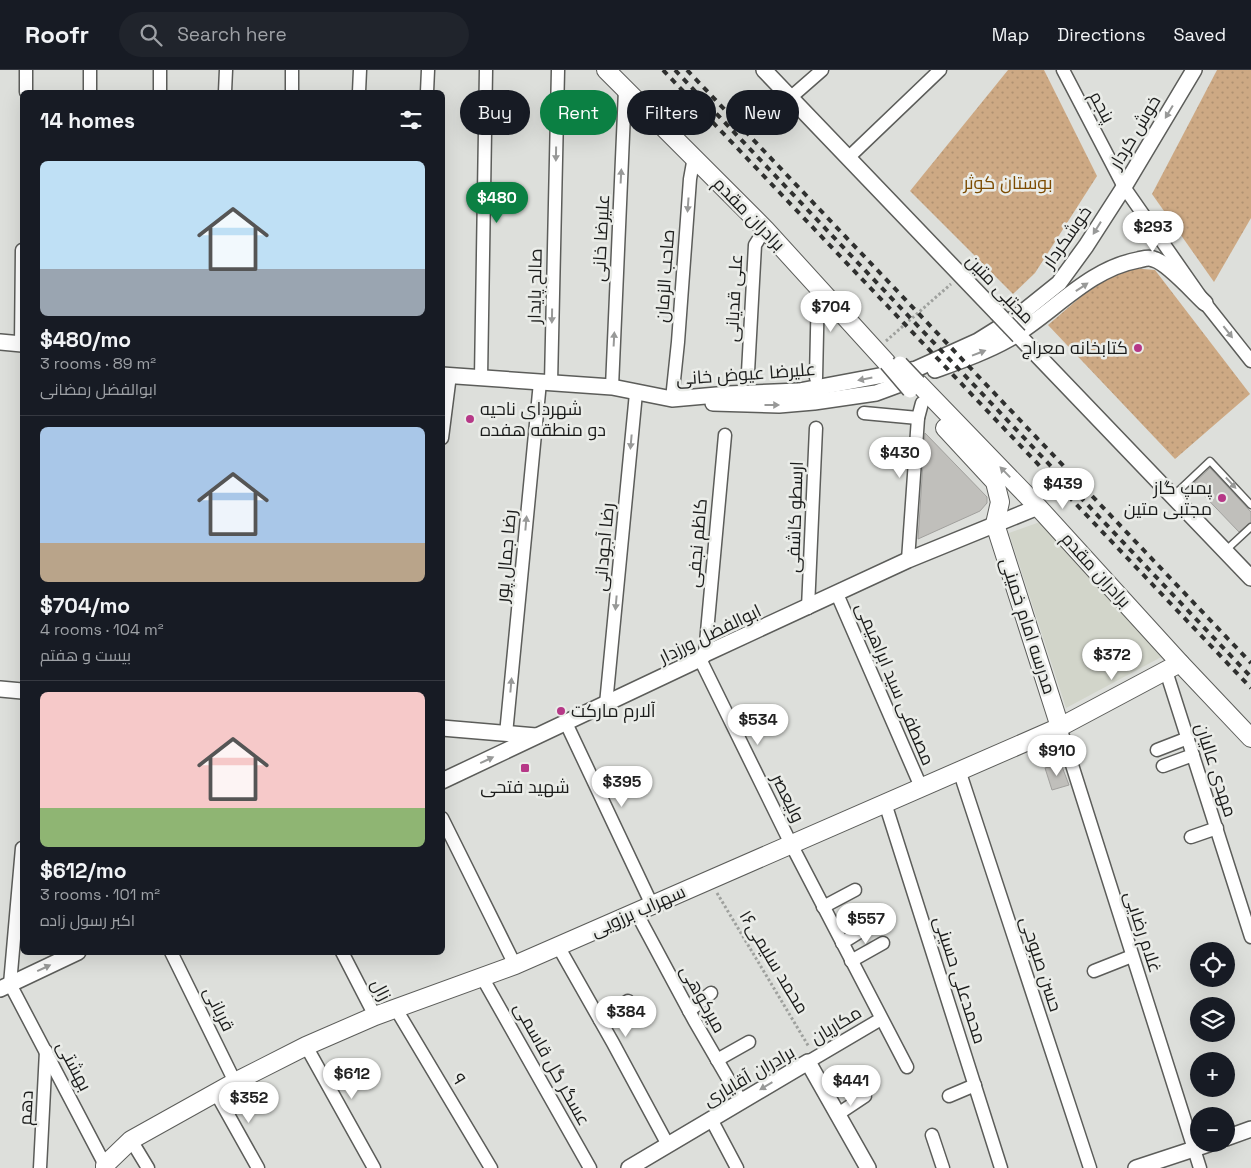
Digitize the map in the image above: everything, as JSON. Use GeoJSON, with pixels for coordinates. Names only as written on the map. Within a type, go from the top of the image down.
{"type":"FeatureCollection","features":[{"type":"Feature","properties":{"kind":"main road","name":"برادران مقدم"},"geometry":{"type":"LineString","coordinates":[[606,70],[625,81],[767,226],[888,355]]}},
{"type":"Feature","properties":{"kind":"main road","name":"برادران مقدم"},"geometry":{"type":"LineString","coordinates":[[919,397],[1038,507],[1177,664],[1251,738]]}},
{"type":"Feature","properties":{"kind":"main road"},"geometry":{"type":"LineString","coordinates":[[919,397],[995,482],[1000,502],[995,524]]}},
{"type":"Feature","properties":{"kind":"main road","name":"مدرسه امام خمینی"},"geometry":{"type":"LineString","coordinates":[[995,524],[1060,727]]}},
{"type":"Feature","properties":{"kind":"main road","name":"برادران مقدم"},"geometry":{"type":"LineString","coordinates":[[1177,664],[1251,727]]}},
{"type":"Feature","properties":{"kind":"main road","name":"سهراب برزویی"},"geometry":{"type":"LineString","coordinates":[[105,1167],[131,1140],[216,1092],[306,1046],[375,1016],[515,965],[1060,727],[1177,664]]}},
{"type":"Feature","properties":{"kind":"street"},"geometry":{"type":"LineString","coordinates":[[26,70],[26,90]]}},
{"type":"Feature","properties":{"kind":"street"},"geometry":{"type":"LineString","coordinates":[[90,70],[90,90]]}},
{"type":"Feature","properties":{"kind":"street"},"geometry":{"type":"LineString","coordinates":[[160,70],[160,90]]}},
{"type":"Feature","properties":{"kind":"street"},"geometry":{"type":"LineString","coordinates":[[225,90],[226,70]]}},
{"type":"Feature","properties":{"kind":"street"},"geometry":{"type":"LineString","coordinates":[[292,70],[292,90]]}},
{"type":"Feature","properties":{"kind":"street"},"geometry":{"type":"LineString","coordinates":[[359,90],[360,70]]}},
{"type":"Feature","properties":{"kind":"street"},"geometry":{"type":"LineString","coordinates":[[427,90],[428,70]]}},
{"type":"Feature","properties":{"kind":"street"},"geometry":{"type":"LineString","coordinates":[[481,378],[486,70]]}},
{"type":"Feature","properties":{"kind":"street","name":"صالح پایدار"},"geometry":{"type":"LineString","coordinates":[[545,382],[558,70]]}},
{"type":"Feature","properties":{"kind":"street","name":"مجتبی متین"},"geometry":{"type":"LineString","coordinates":[[764,70],[783,90]]}},
{"type":"Feature","properties":{"kind":"street"},"geometry":{"type":"LineString","coordinates":[[799,90],[822,70]]}},
{"type":"Feature","properties":{"kind":"street"},"geometry":{"type":"LineString","coordinates":[[848,158],[940,70]]}},
{"type":"Feature","properties":{"kind":"street"},"geometry":{"type":"LineString","coordinates":[[1066,76],[1075,70]]}},
{"type":"Feature","properties":{"kind":"street","name":"خوش کردار"},"geometry":{"type":"LineString","coordinates":[[1124,187],[1194,70]]}},
{"type":"Feature","properties":{"kind":"street","name":"پنجم"},"geometry":{"type":"LineString","coordinates":[[1066,76],[1124,187],[1205,303],[1251,361]]}},
{"type":"Feature","properties":{"kind":"street","name":"علیرضا خانی"},"geometry":{"type":"LineString","coordinates":[[612,387],[625,81]]}},
{"type":"Feature","properties":{"kind":"street","name":"مجتبی متین"},"geometry":{"type":"LineString","coordinates":[[799,107],[1251,578]]}},
{"type":"Feature","properties":{"kind":"street","name":"صاحب الزمان"},"geometry":{"type":"LineString","coordinates":[[672,399],[690,179],[696,154]]}},
{"type":"Feature","properties":{"kind":"street","name":"خوشکردار"},"geometry":{"type":"LineString","coordinates":[[1039,309],[1086,246],[1124,187]]}},
{"type":"Feature","properties":{"kind":"street","name":"علی قدیانی"},"geometry":{"type":"LineString","coordinates":[[748,372],[755,245],[767,226]]}},
{"type":"Feature","properties":{"kind":"street"},"geometry":{"type":"LineString","coordinates":[[1039,309],[1124,262],[1145,258],[1153,258],[1163,264],[1205,303]]}},
{"type":"Feature","properties":{"kind":"street"},"geometry":{"type":"LineString","coordinates":[[816,378],[821,285]]}},
{"type":"Feature","properties":{"kind":"street","name":"علیرضا عیوض خانی"},"geometry":{"type":"LineString","coordinates":[[446,375],[612,387],[672,399],[799,391],[916,369],[978,341],[1018,316],[1039,309]]}},
{"type":"Feature","properties":{"kind":"street"},"geometry":{"type":"LineString","coordinates":[[0,342],[20,343]]}},
{"type":"Feature","properties":{"kind":"street"},"geometry":{"type":"LineString","coordinates":[[888,355],[919,397],[908,560]]}},
{"type":"Feature","properties":{"kind":"street"},"geometry":{"type":"LineString","coordinates":[[445,391],[446,375]]}},
{"type":"Feature","properties":{"kind":"street","name":"رضا جمال پور"},"geometry":{"type":"LineString","coordinates":[[506,734],[545,382]]}},
{"type":"Feature","properties":{"kind":"street","name":"رضا آجودانی"},"geometry":{"type":"LineString","coordinates":[[606,704],[636,393]]}},
{"type":"Feature","properties":{"kind":"street"},"geometry":{"type":"LineString","coordinates":[[864,413],[919,397]]}},
{"type":"Feature","properties":{"kind":"street","name":"ارسطو کاشفی"},"geometry":{"type":"LineString","coordinates":[[808,608],[816,428]]}},
{"type":"Feature","properties":{"kind":"street","name":"کاظم نجفی"},"geometry":{"type":"LineString","coordinates":[[702,657],[725,435]]}},
{"type":"Feature","properties":{"kind":"street","name":"ابوالفضل ورزدار"},"geometry":{"type":"LineString","coordinates":[[445,780],[908,560],[1038,507]]}},
{"type":"Feature","properties":{"kind":"street","name":"مصطفی سید ابراهیمی"},"geometry":{"type":"LineString","coordinates":[[837,594],[921,787]]}},
{"type":"Feature","properties":{"kind":"street","name":"ولیعصر"},"geometry":{"type":"LineString","coordinates":[[702,657],[791,844],[907,1067]]}},
{"type":"Feature","properties":{"kind":"street","name":"مهدی عالیان"},"geometry":{"type":"LineString","coordinates":[[1177,664],[1188,738],[1251,937]]}},
{"type":"Feature","properties":{"kind":"street"},"geometry":{"type":"LineString","coordinates":[[0,689],[20,691]]}},
{"type":"Feature","properties":{"kind":"street","name":"میرکوهی"},"geometry":{"type":"LineString","coordinates":[[566,723],[689,1011],[741,1102]]}},
{"type":"Feature","properties":{"kind":"street","name":"غلام رضایی"},"geometry":{"type":"LineString","coordinates":[[1060,727],[1190,1137]]}},
{"type":"Feature","properties":{"kind":"street"},"geometry":{"type":"LineString","coordinates":[[445,728],[538,736]]}},
{"type":"Feature","properties":{"kind":"street"},"geometry":{"type":"LineString","coordinates":[[1157,750],[1188,738]]}},
{"type":"Feature","properties":{"kind":"street"},"geometry":{"type":"LineString","coordinates":[[1163,766],[1193,756]]}},
{"type":"Feature","properties":{"kind":"street","name":"حسن صبوحی"},"geometry":{"type":"LineString","coordinates":[[959,770],[1090,1168]]}},
{"type":"Feature","properties":{"kind":"street","name":"محمدعلی حسینی"},"geometry":{"type":"LineString","coordinates":[[885,803],[1002,1168]]}},
{"type":"Feature","properties":{"kind":"street"},"geometry":{"type":"LineString","coordinates":[[445,824],[515,965]]}},
{"type":"Feature","properties":{"kind":"street"},"geometry":{"type":"LineString","coordinates":[[1191,838],[1216,828]]}},
{"type":"Feature","properties":{"kind":"street"},"geometry":{"type":"LineString","coordinates":[[5,987],[20,864]]}},
{"type":"Feature","properties":{"kind":"street"},"geometry":{"type":"LineString","coordinates":[[823,907],[854,890]]}},
{"type":"Feature","properties":{"kind":"street"},"geometry":{"type":"LineString","coordinates":[[842,943],[874,923]]}},
{"type":"Feature","properties":{"kind":"street"},"geometry":{"type":"LineString","coordinates":[[851,961],[884,942]]}},
{"type":"Feature","properties":{"kind":"street"},"geometry":{"type":"LineString","coordinates":[[558,946],[668,1145]]}},
{"type":"Feature","properties":{"kind":"street"},"geometry":{"type":"LineString","coordinates":[[5,987],[72,955]]}},
{"type":"Feature","properties":{"kind":"street","name":"قربانی"},"geometry":{"type":"LineString","coordinates":[[173,955],[235,1082]]}},
{"type":"Feature","properties":{"kind":"street","name":"زال"},"geometry":{"type":"LineString","coordinates":[[344,955],[375,1016]]}},
{"type":"Feature","properties":{"kind":"street"},"geometry":{"type":"LineString","coordinates":[[1094,971],[1132,956]]}},
{"type":"Feature","properties":{"kind":"street","name":"عسگر گل قاسمی"},"geometry":{"type":"LineString","coordinates":[[482,977],[590,1168]]}},
{"type":"Feature","properties":{"kind":"street","name":"بهشتی"},"geometry":{"type":"LineString","coordinates":[[5,987],[46,1051],[105,1167]]}},
{"type":"Feature","properties":{"kind":"street"},"geometry":{"type":"LineString","coordinates":[[689,1011],[711,993]]}},
{"type":"Feature","properties":{"kind":"street"},"geometry":{"type":"LineString","coordinates":[[600,1020],[628,1000]]}},
{"type":"Feature","properties":{"kind":"street","name":"۹"},"geometry":{"type":"LineString","coordinates":[[396,1009],[491,1168]]}},
{"type":"Feature","properties":{"kind":"street","name":"مکاریان"},"geometry":{"type":"LineString","coordinates":[[812,1059],[881,1018]]}},
{"type":"Feature","properties":{"kind":"street"},"geometry":{"type":"LineString","coordinates":[[717,1060],[749,1042]]}},
{"type":"Feature","properties":{"kind":"street"},"geometry":{"type":"LineString","coordinates":[[306,1046],[374,1168]]}},
{"type":"Feature","properties":{"kind":"street","name":"دهم"},"geometry":{"type":"LineString","coordinates":[[40,1168],[46,1051]]}},
{"type":"Feature","properties":{"kind":"street","name":"برادران آقایاری"},"geometry":{"type":"LineString","coordinates":[[629,1168],[812,1059],[838,1114],[868,1168]]}},
{"type":"Feature","properties":{"kind":"street"},"geometry":{"type":"LineString","coordinates":[[949,1096],[975,1085]]}},
{"type":"Feature","properties":{"kind":"street"},"geometry":{"type":"LineString","coordinates":[[216,1092],[258,1168]]}},
{"type":"Feature","properties":{"kind":"street"},"geometry":{"type":"LineString","coordinates":[[838,1114],[865,1096]]}},
{"type":"Feature","properties":{"kind":"street"},"geometry":{"type":"LineString","coordinates":[[711,1120],[737,1168]]}},
{"type":"Feature","properties":{"kind":"street"},"geometry":{"type":"LineString","coordinates":[[1235,1135],[1251,1129]]}},
{"type":"Feature","properties":{"kind":"street"},"geometry":{"type":"LineString","coordinates":[[932,1135],[943,1168]]}},
{"type":"Feature","properties":{"kind":"street"},"geometry":{"type":"LineString","coordinates":[[131,1140],[148,1168]]}},
{"type":"Feature","properties":{"kind":"street"},"geometry":{"type":"LineString","coordinates":[[1136,1168],[1190,1150]]}},
{"type":"Feature","properties":{"kind":"street","name":"غلام رضایی"},"geometry":{"type":"LineString","coordinates":[[1195,1152],[1200,1168]]}},
{"type":"Feature","properties":{"kind":"lane"},"geometry":{"type":"LineString","coordinates":[[1173,496],[1210,461],[1251,505]]}},
{"type":"Feature","properties":{"kind":"lane"},"geometry":{"type":"LineString","coordinates":[[1225,551],[1251,527]]}},
{"type":"Feature","properties":{"kind":"path"},"geometry":{"type":"LineString","coordinates":[[888,355],[961,276]]}},
{"type":"Feature","properties":{"kind":"path","name":"محمد سلیمی۱۶"},"geometry":{"type":"LineString","coordinates":[[710,880],[812,1059]]}},
{"type":"Feature","properties":{"kind":"shaded area"},"geometry":{"type":"Polygon","coordinates":[[[1040,522],[1165,655],[1066,708],[1009,533],[1040,522]]]}},
{"type":"Feature","properties":{"kind":"green space","name":"بوستان کوثر"},"geometry":{"type":"Polygon","coordinates":[[[1008,70],[1044,70],[1097,176],[1035,273],[1013,294],[910,191],[1008,70]]]}},
{"type":"Feature","properties":{"kind":"green space"},"geometry":{"type":"Polygon","coordinates":[[[1217,70],[1251,70],[1251,218],[1214,282],[1152,194],[1217,70]]]}},
{"type":"Feature","properties":{"kind":"green space"},"geometry":{"type":"Polygon","coordinates":[[[1131,268],[1155,270],[1250,394],[1175,459],[1048,325],[1098,282],[1131,268]]]}},
{"type":"Feature","properties":{"kind":"building"},"geometry":{"type":"Polygon","coordinates":[[[925,433],[987,497],[987,503],[980,511],[918,539],[925,433]]]}},
{"type":"Feature","properties":{"kind":"building","name":"پمپ گاز مجتبی متین"},"geometry":{"type":"Polygon","coordinates":[[[1210,468],[1251,512],[1251,522],[1239,532],[1193,484],[1210,468]]]}},
{"type":"Feature","properties":{"kind":"building"},"geometry":{"type":"Polygon","coordinates":[[[1061,764],[1069,785],[1052,790],[1045,768],[1061,764]]]}},
{"type":"Feature","properties":{"kind":"railway"},"geometry":{"type":"LineString","coordinates":[[663,70],[1251,688]]}},
{"type":"Feature","properties":{"kind":"railway"},"geometry":{"type":"LineString","coordinates":[[675,70],[1251,677]]}},
{"type":"Feature","properties":{"kind":"railway"},"geometry":{"type":"LineString","coordinates":[[687,70],[1251,663]]}},
{"type":"Feature","properties":{"kind":"place","name":"کتابخانه معراج"},"geometry":{"type":"Point","coordinates":[1138,348]}},
{"type":"Feature","properties":{"kind":"place","name":"شهردای ناحیه دو منطقه هفده"},"geometry":{"type":"Point","coordinates":[470,419]}},
{"type":"Feature","properties":{"kind":"place","name":"پمپ گاز مجتبی متین"},"geometry":{"type":"Point","coordinates":[1222,498]}},
{"type":"Feature","properties":{"kind":"place","name":"آلارم مارکت"},"geometry":{"type":"Point","coordinates":[561,711]}},
{"type":"Feature","properties":{"kind":"place","name":"شهید فتحی"},"geometry":{"type":"Point","coordinates":[525,768]}}]}
